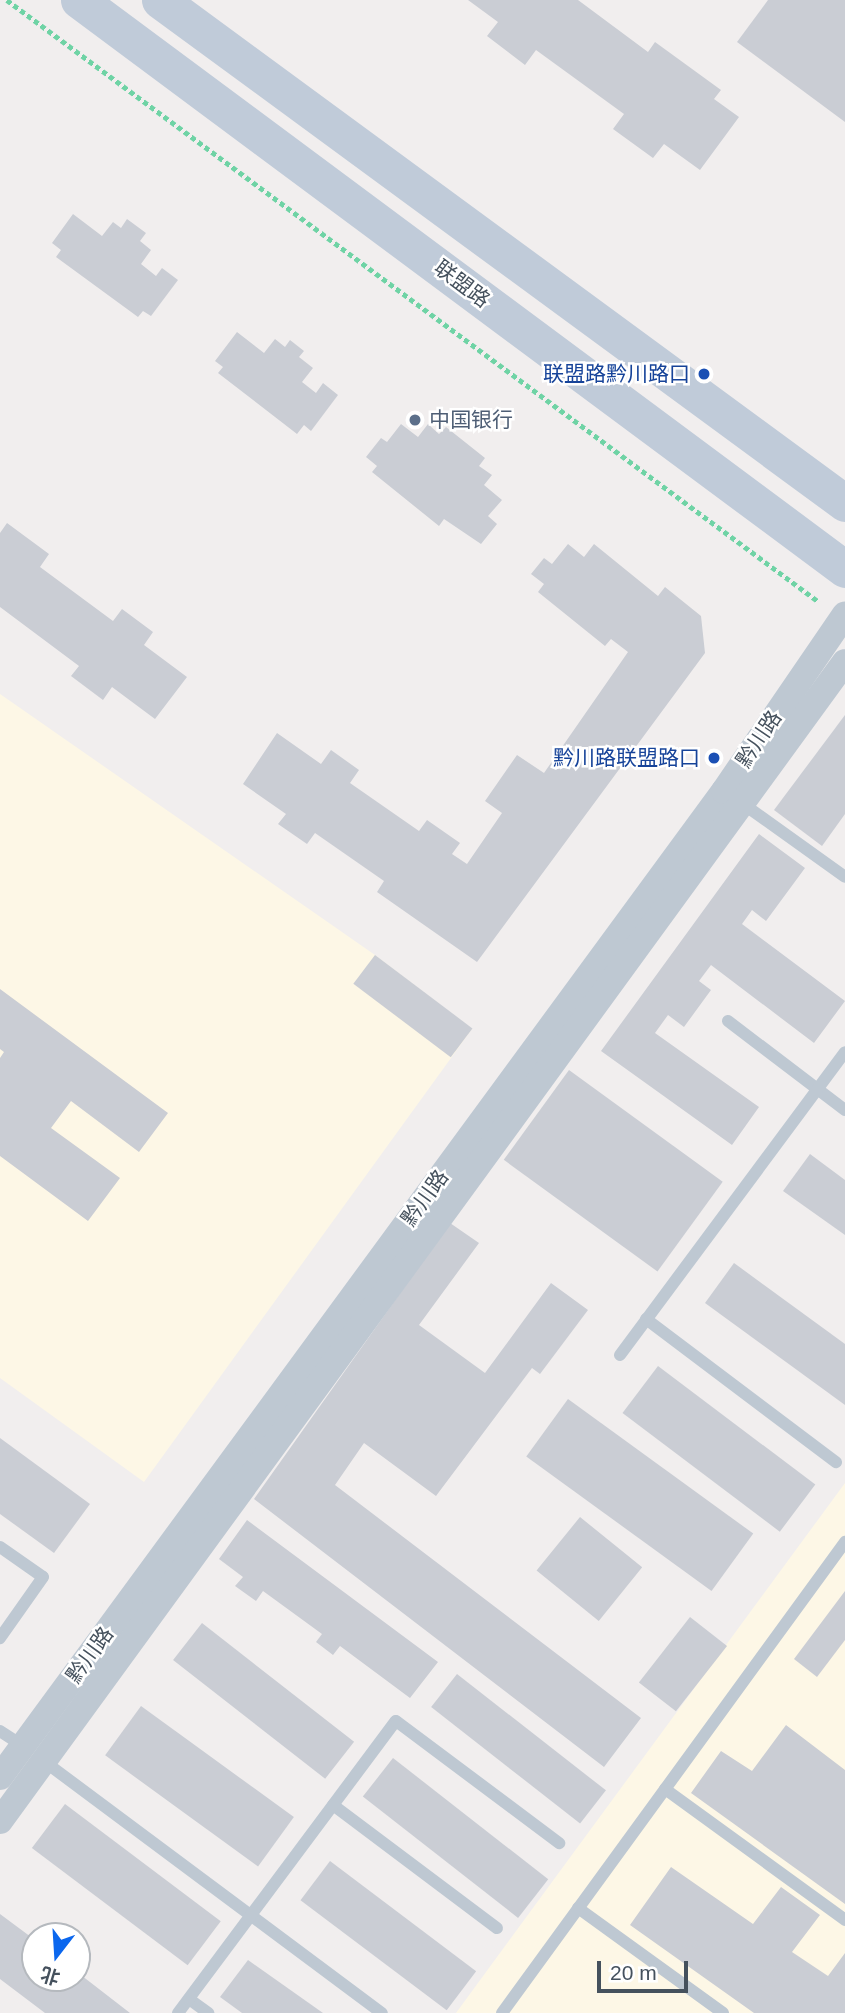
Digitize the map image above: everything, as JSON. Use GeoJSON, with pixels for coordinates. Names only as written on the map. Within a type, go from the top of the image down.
{"type":"FeatureCollection","features":[{"type":"Feature","properties":{"kind":"main road","name":"联盟路"},"geometry":{"type":"LineString","coordinates":[[79,0],[845,569]]}},
{"type":"Feature","properties":{"kind":"main road"},"geometry":{"type":"LineString","coordinates":[[160,0],[845,503]]}},
{"type":"Feature","properties":{"kind":"street","name":"黔川路"},"geometry":{"type":"LineString","coordinates":[[734,797],[843,617]]}},
{"type":"Feature","properties":{"kind":"street","name":"黔川路"},"geometry":{"type":"LineString","coordinates":[[0,1821],[33,1753],[734,797],[845,662]]}},
{"type":"Feature","properties":{"kind":"street","name":"黔川路"},"geometry":{"type":"LineString","coordinates":[[0,1777],[33,1753]]}},
{"type":"Feature","properties":{"kind":"lane"},"geometry":{"type":"LineString","coordinates":[[734,797],[845,877]]}},
{"type":"Feature","properties":{"kind":"lane"},"geometry":{"type":"LineString","coordinates":[[728,1021],[845,1110]]}},
{"type":"Feature","properties":{"kind":"lane"},"geometry":{"type":"LineString","coordinates":[[620,1355],[845,1052]]}},
{"type":"Feature","properties":{"kind":"lane"},"geometry":{"type":"LineString","coordinates":[[646,1319],[836,1462]]}},
{"type":"Feature","properties":{"kind":"lane"},"geometry":{"type":"LineString","coordinates":[[502,2013],[845,1542]]}},
{"type":"Feature","properties":{"kind":"lane"},"geometry":{"type":"LineString","coordinates":[[0,1547],[43,1577],[0,1638]]}},
{"type":"Feature","properties":{"kind":"lane"},"geometry":{"type":"LineString","coordinates":[[178,2013],[396,1721],[559,1843]]}},
{"type":"Feature","properties":{"kind":"lane"},"geometry":{"type":"LineString","coordinates":[[0,1731],[382,2013]]}},
{"type":"Feature","properties":{"kind":"lane"},"geometry":{"type":"LineString","coordinates":[[665,1789],[845,1920]]}},
{"type":"Feature","properties":{"kind":"lane"},"geometry":{"type":"LineString","coordinates":[[333,1805],[497,1928]]}},
{"type":"Feature","properties":{"kind":"lane"},"geometry":{"type":"LineString","coordinates":[[578,1908],[723,2013]]}},
{"type":"Feature","properties":{"kind":"lane"},"geometry":{"type":"LineString","coordinates":[[189,1999],[208,2013]]}},
{"type":"Feature","properties":{"kind":"path"},"geometry":{"type":"LineString","coordinates":[[7,0],[843,617]]}},
{"type":"Feature","properties":{"kind":"shaded area"},"geometry":{"type":"Polygon","coordinates":[[[0,694],[375,955],[472,1029],[144,1482],[0,1378],[0,694]]]}},
{"type":"Feature","properties":{"kind":"shaded area"},"geometry":{"type":"Polygon","coordinates":[[[845,1483],[845,2013],[456,2013],[563,1867],[845,1483]]]}},
{"type":"Feature","properties":{"kind":"building"},"geometry":{"type":"Polygon","coordinates":[[[468,0],[578,0],[648,52],[655,42],[721,90],[714,99],[739,117],[700,170],[664,144],[653,158],[613,129],[624,114],[536,50],[525,65],[487,36],[498,22],[468,0]]]}},
{"type":"Feature","properties":{"kind":"building"},"geometry":{"type":"Polygon","coordinates":[[[768,0],[845,0],[845,122],[737,42],[768,0]]]}},
{"type":"Feature","properties":{"kind":"building"},"geometry":{"type":"Polygon","coordinates":[[[73,214],[102,236],[113,222],[121,228],[127,219],[146,233],[140,241],[151,250],[141,264],[156,276],[162,268],[178,280],[151,316],[143,311],[138,317],[56,257],[61,250],[52,243],[73,214]]]}},
{"type":"Feature","properties":{"kind":"building"},"geometry":{"type":"Polygon","coordinates":[[[237,332],[264,353],[275,339],[285,347],[290,340],[304,351],[299,357],[313,368],[302,382],[316,393],[323,383],[338,395],[311,431],[304,425],[297,434],[218,373],[223,367],[215,361],[237,332]]]}},
{"type":"Feature","properties":{"kind":"building"},"geometry":{"type":"Polygon","coordinates":[[[401,424],[418,437],[428,424],[439,434],[446,427],[485,458],[479,466],[492,475],[484,485],[502,500],[488,516],[497,524],[481,544],[444,519],[439,526],[372,472],[377,466],[366,457],[381,438],[387,442],[401,424]]]}},
{"type":"Feature","properties":{"kind":"building"},"geometry":{"type":"Polygon","coordinates":[[[7,523],[49,554],[40,567],[113,621],[122,609],[153,632],[144,645],[187,677],[155,719],[112,687],[103,700],[71,676],[79,666],[0,607],[0,533],[7,523]]]}},
{"type":"Feature","properties":{"kind":"building"},"geometry":{"type":"Polygon","coordinates":[[[568,544],[584,557],[594,544],[658,596],[665,587],[701,616],[705,653],[477,962],[377,892],[384,881],[315,833],[307,844],[278,824],[286,814],[243,784],[277,733],[321,764],[331,750],[359,770],[350,783],[419,831],[427,820],[460,843],[452,854],[467,864],[502,813],[485,801],[517,755],[544,773],[628,652],[611,639],[605,646],[538,592],[544,584],[531,574],[544,558],[552,564],[568,544]]]}},
{"type":"Feature","properties":{"kind":"building"},"geometry":{"type":"Polygon","coordinates":[[[845,715],[845,814],[822,846],[774,810],[845,715]]]}},
{"type":"Feature","properties":{"kind":"building"},"geometry":{"type":"Polygon","coordinates":[[[759,834],[805,868],[766,921],[752,910],[742,924],[845,1001],[814,1043],[711,965],[699,981],[711,990],[684,1027],[668,1015],[655,1033],[759,1107],[732,1145],[601,1051],[759,834]]]}},
{"type":"Feature","properties":{"kind":"building"},"geometry":{"type":"Polygon","coordinates":[[[375,955],[472,1028],[451,1057],[353,984],[375,955]]]}},
{"type":"Feature","properties":{"kind":"building"},"geometry":{"type":"Polygon","coordinates":[[[0,989],[168,1113],[139,1152],[71,1101],[51,1128],[120,1178],[88,1221],[0,1156],[0,1058],[4,1052],[0,1049],[0,989]]]}},
{"type":"Feature","properties":{"kind":"building"},"geometry":{"type":"Polygon","coordinates":[[[569,1070],[723,1182],[657,1271],[504,1160],[569,1070]]]}},
{"type":"Feature","properties":{"kind":"building"},"geometry":{"type":"Polygon","coordinates":[[[810,1154],[845,1180],[845,1235],[783,1191],[810,1154]]]}},
{"type":"Feature","properties":{"kind":"building"},"geometry":{"type":"Polygon","coordinates":[[[450,1223],[479,1243],[419,1325],[485,1373],[551,1283],[588,1310],[540,1374],[532,1368],[436,1496],[364,1443],[335,1485],[641,1718],[604,1767],[254,1499],[450,1223]]]}},
{"type":"Feature","properties":{"kind":"building"},"geometry":{"type":"Polygon","coordinates":[[[734,1263],[845,1344],[845,1405],[705,1303],[734,1263]]]}},
{"type":"Feature","properties":{"kind":"building"},"geometry":{"type":"Polygon","coordinates":[[[658,1366],[815,1485],[780,1532],[622,1413],[658,1366]]]}},
{"type":"Feature","properties":{"kind":"building"},"geometry":{"type":"Polygon","coordinates":[[[568,1399],[753,1534],[712,1591],[526,1456],[568,1399]]]}},
{"type":"Feature","properties":{"kind":"building"},"geometry":{"type":"Polygon","coordinates":[[[0,1438],[90,1504],[54,1553],[0,1514],[0,1438]]]}},
{"type":"Feature","properties":{"kind":"building"},"geometry":{"type":"Polygon","coordinates":[[[580,1517],[642,1567],[599,1621],[537,1571],[580,1517]]]}},
{"type":"Feature","properties":{"kind":"building"},"geometry":{"type":"Polygon","coordinates":[[[247,1520],[438,1662],[410,1698],[340,1646],[333,1655],[316,1642],[322,1634],[263,1591],[256,1601],[235,1586],[243,1577],[219,1559],[247,1520]]]}},
{"type":"Feature","properties":{"kind":"building"},"geometry":{"type":"Polygon","coordinates":[[[845,1591],[845,1640],[817,1677],[794,1659],[845,1591]]]}},
{"type":"Feature","properties":{"kind":"building"},"geometry":{"type":"Polygon","coordinates":[[[690,1617],[727,1646],[676,1711],[639,1682],[690,1617]]]}},
{"type":"Feature","properties":{"kind":"building"},"geometry":{"type":"Polygon","coordinates":[[[202,1623],[354,1742],[325,1779],[173,1660],[202,1623]]]}},
{"type":"Feature","properties":{"kind":"building"},"geometry":{"type":"Polygon","coordinates":[[[457,1674],[606,1790],[580,1823],[431,1707],[457,1674]]]}},
{"type":"Feature","properties":{"kind":"building"},"geometry":{"type":"Polygon","coordinates":[[[141,1706],[294,1817],[258,1866],[105,1755],[141,1706]]]}},
{"type":"Feature","properties":{"kind":"building"},"geometry":{"type":"Polygon","coordinates":[[[786,1725],[845,1770],[845,1904],[691,1793],[721,1751],[752,1771],[786,1725]]]}},
{"type":"Feature","properties":{"kind":"building"},"geometry":{"type":"Polygon","coordinates":[[[393,1758],[548,1879],[518,1918],[363,1797],[393,1758]]]}},
{"type":"Feature","properties":{"kind":"building"},"geometry":{"type":"Polygon","coordinates":[[[65,1804],[221,1921],[188,1965],[32,1848],[65,1804]]]}},
{"type":"Feature","properties":{"kind":"building"},"geometry":{"type":"Polygon","coordinates":[[[330,1861],[476,1971],[447,2010],[301,1900],[330,1861]]]}},
{"type":"Feature","properties":{"kind":"building"},"geometry":{"type":"Polygon","coordinates":[[[671,1867],[753,1924],[781,1887],[820,1915],[792,1952],[828,1976],[845,1953],[845,2013],[754,2013],[630,1925],[671,1867]]]}},
{"type":"Feature","properties":{"kind":"building"},"geometry":{"type":"Polygon","coordinates":[[[0,1914],[21,1930],[21,1992],[91,1992],[91,1983],[130,2013],[45,2013],[0,1979],[0,1914]]]}},
{"type":"Feature","properties":{"kind":"building"},"geometry":{"type":"Polygon","coordinates":[[[248,1960],[323,2013],[242,2013],[220,1997],[248,1960]]]}},
{"type":"Feature","properties":{"kind":"place","name":"联盟路黔川路口"},"geometry":{"type":"Point","coordinates":[704,374]}},
{"type":"Feature","properties":{"kind":"place","name":"中国银行"},"geometry":{"type":"Point","coordinates":[415,420]}},
{"type":"Feature","properties":{"kind":"place","name":"黔川路联盟路口"},"geometry":{"type":"Point","coordinates":[714,758]}}]}
